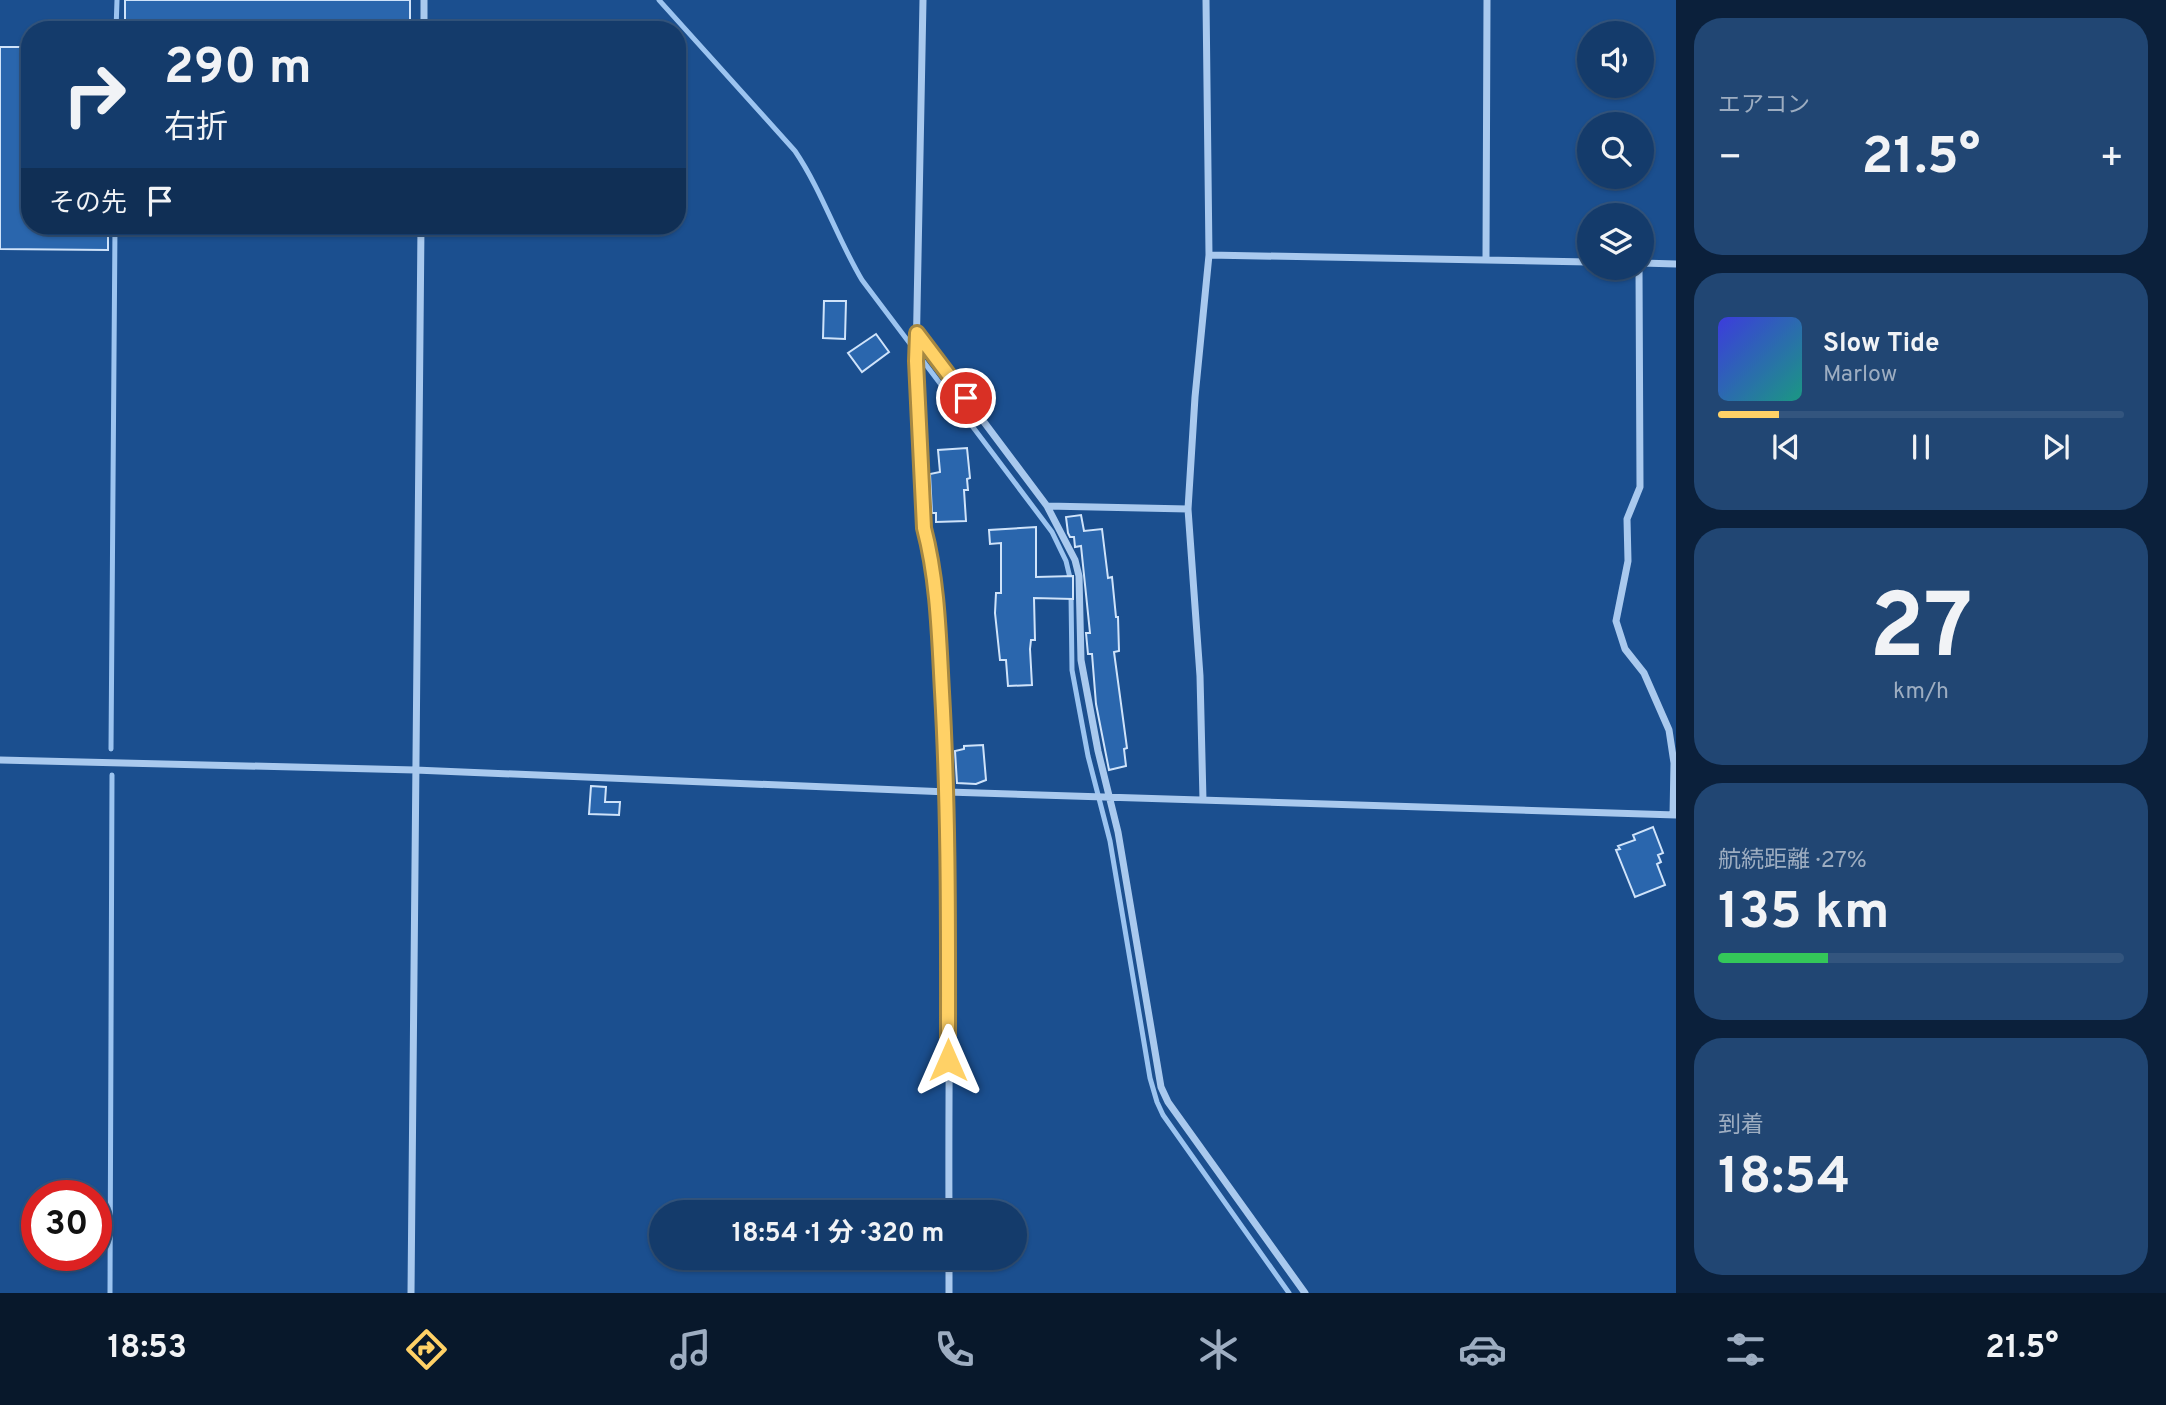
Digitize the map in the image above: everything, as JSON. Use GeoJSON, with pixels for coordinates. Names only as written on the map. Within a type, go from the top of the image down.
{"type":"FeatureCollection","features":[{"type":"Feature","properties":{"kind":"street"},"geometry":{"type":"LineString","coordinates":[[424,0],[424,21]]}},
{"type":"Feature","properties":{"kind":"street"},"geometry":{"type":"LineString","coordinates":[[923,0],[916,361],[924,528],[930,552],[938,629],[948,792],[949,1200]]}},
{"type":"Feature","properties":{"kind":"street"},"geometry":{"type":"LineString","coordinates":[[1203,800],[1200,676],[1188,509],[1195,397],[1209,255],[1206,0]]}},
{"type":"Feature","properties":{"kind":"street"},"geometry":{"type":"LineString","coordinates":[[1486,258],[1487,0]]}},
{"type":"Feature","properties":{"kind":"street"},"geometry":{"type":"LineString","coordinates":[[411,1293],[421,235]]}},
{"type":"Feature","properties":{"kind":"street"},"geometry":{"type":"LineString","coordinates":[[1209,255],[1577,262]]}},
{"type":"Feature","properties":{"kind":"street"},"geometry":{"type":"LineString","coordinates":[[1654,263],[1676,264]]}},
{"type":"Feature","properties":{"kind":"street"},"geometry":{"type":"LineString","coordinates":[[0,760],[415,770],[948,792],[1674,815],[1674,763],[1669,730],[1644,673],[1625,649],[1616,621],[1628,561],[1627,519],[1640,486],[1639,280]]}},
{"type":"Feature","properties":{"kind":"street"},"geometry":{"type":"LineString","coordinates":[[917,333],[1046,506],[1076,560],[1082,660],[1106,797],[1118,832],[1161,1087],[1168,1102],[1305,1293]]}},
{"type":"Feature","properties":{"kind":"street"},"geometry":{"type":"LineString","coordinates":[[1046,506],[1188,509]]}},
{"type":"Feature","properties":{"kind":"street"},"geometry":{"type":"LineString","coordinates":[[949,1270],[949,1293]]}},
{"type":"Feature","properties":{"kind":"building"},"geometry":{"type":"Polygon","coordinates":[[[125,0],[410,0],[410,21],[125,21],[125,0]]]}},
{"type":"Feature","properties":{"kind":"building"},"geometry":{"type":"Polygon","coordinates":[[[0,47],[21,47],[21,235],[108,235],[108,250],[0,249],[0,47]]]}},
{"type":"Feature","properties":{"kind":"building"},"geometry":{"type":"Polygon","coordinates":[[[824,301],[846,301],[845,339],[823,338],[824,301]]]}},
{"type":"Feature","properties":{"kind":"building"},"geometry":{"type":"Polygon","coordinates":[[[876,334],[889,352],[862,372],[848,353],[876,334]]]}},
{"type":"Feature","properties":{"kind":"building"},"geometry":{"type":"Polygon","coordinates":[[[967,448],[970,478],[967,479],[968,490],[964,490],[966,521],[936,522],[936,513],[932,513],[930,474],[940,472],[938,450],[967,448]]]}},
{"type":"Feature","properties":{"kind":"building"},"geometry":{"type":"Polygon","coordinates":[[[1081,515],[1084,531],[1102,529],[1108,578],[1112,577],[1118,617],[1119,651],[1114,652],[1127,748],[1124,749],[1126,766],[1109,770],[1096,704],[1092,654],[1088,654],[1086,633],[1090,633],[1081,546],[1075,547],[1074,537],[1070,537],[1068,533],[1066,517],[1081,515]]]}},
{"type":"Feature","properties":{"kind":"building"},"geometry":{"type":"Polygon","coordinates":[[[1036,527],[1036,577],[1073,576],[1073,599],[1034,598],[1035,640],[1031,640],[1030,649],[1032,685],[1008,686],[1006,660],[1000,660],[995,613],[996,593],[1001,593],[1001,543],[990,544],[989,530],[1036,527]]]}},
{"type":"Feature","properties":{"kind":"building"},"geometry":{"type":"Polygon","coordinates":[[[983,745],[986,780],[976,784],[957,783],[955,751],[964,749],[964,746],[983,745]]]}},
{"type":"Feature","properties":{"kind":"building"},"geometry":{"type":"Polygon","coordinates":[[[591,786],[606,787],[605,802],[620,802],[619,815],[589,814],[591,786]]]}},
{"type":"Feature","properties":{"kind":"building"},"geometry":{"type":"Polygon","coordinates":[[[1653,827],[1663,853],[1658,855],[1661,862],[1657,864],[1665,885],[1635,897],[1616,850],[1620,849],[1618,846],[1635,840],[1633,835],[1653,827]]]}},
{"type":"Feature","properties":{"kind":"waterway"},"geometry":{"type":"LineString","coordinates":[[116,21],[117,0]]}},
{"type":"Feature","properties":{"kind":"waterway"},"geometry":{"type":"LineString","coordinates":[[659,0],[678,21]]}},
{"type":"Feature","properties":{"kind":"waterway"},"geometry":{"type":"LineString","coordinates":[[686,30],[795,151],[862,280],[1052,532],[1066,561],[1071,582]]}},
{"type":"Feature","properties":{"kind":"waterway"},"geometry":{"type":"LineString","coordinates":[[111,749],[115,235]]}},
{"type":"Feature","properties":{"kind":"waterway"},"geometry":{"type":"LineString","coordinates":[[1071,595],[1072,670],[1088,756],[1110,841],[1150,1078],[1157,1102],[1163,1115],[1289,1293]]}},
{"type":"Feature","properties":{"kind":"waterway"},"geometry":{"type":"LineString","coordinates":[[110,1293],[112,775]]}},
{"type":"Feature","properties":{"kind":"route"},"geometry":{"type":"LineString","coordinates":[[948,1060],[948,792],[938,629],[930,552],[924,528],[917,333],[966,398]]}}]}
